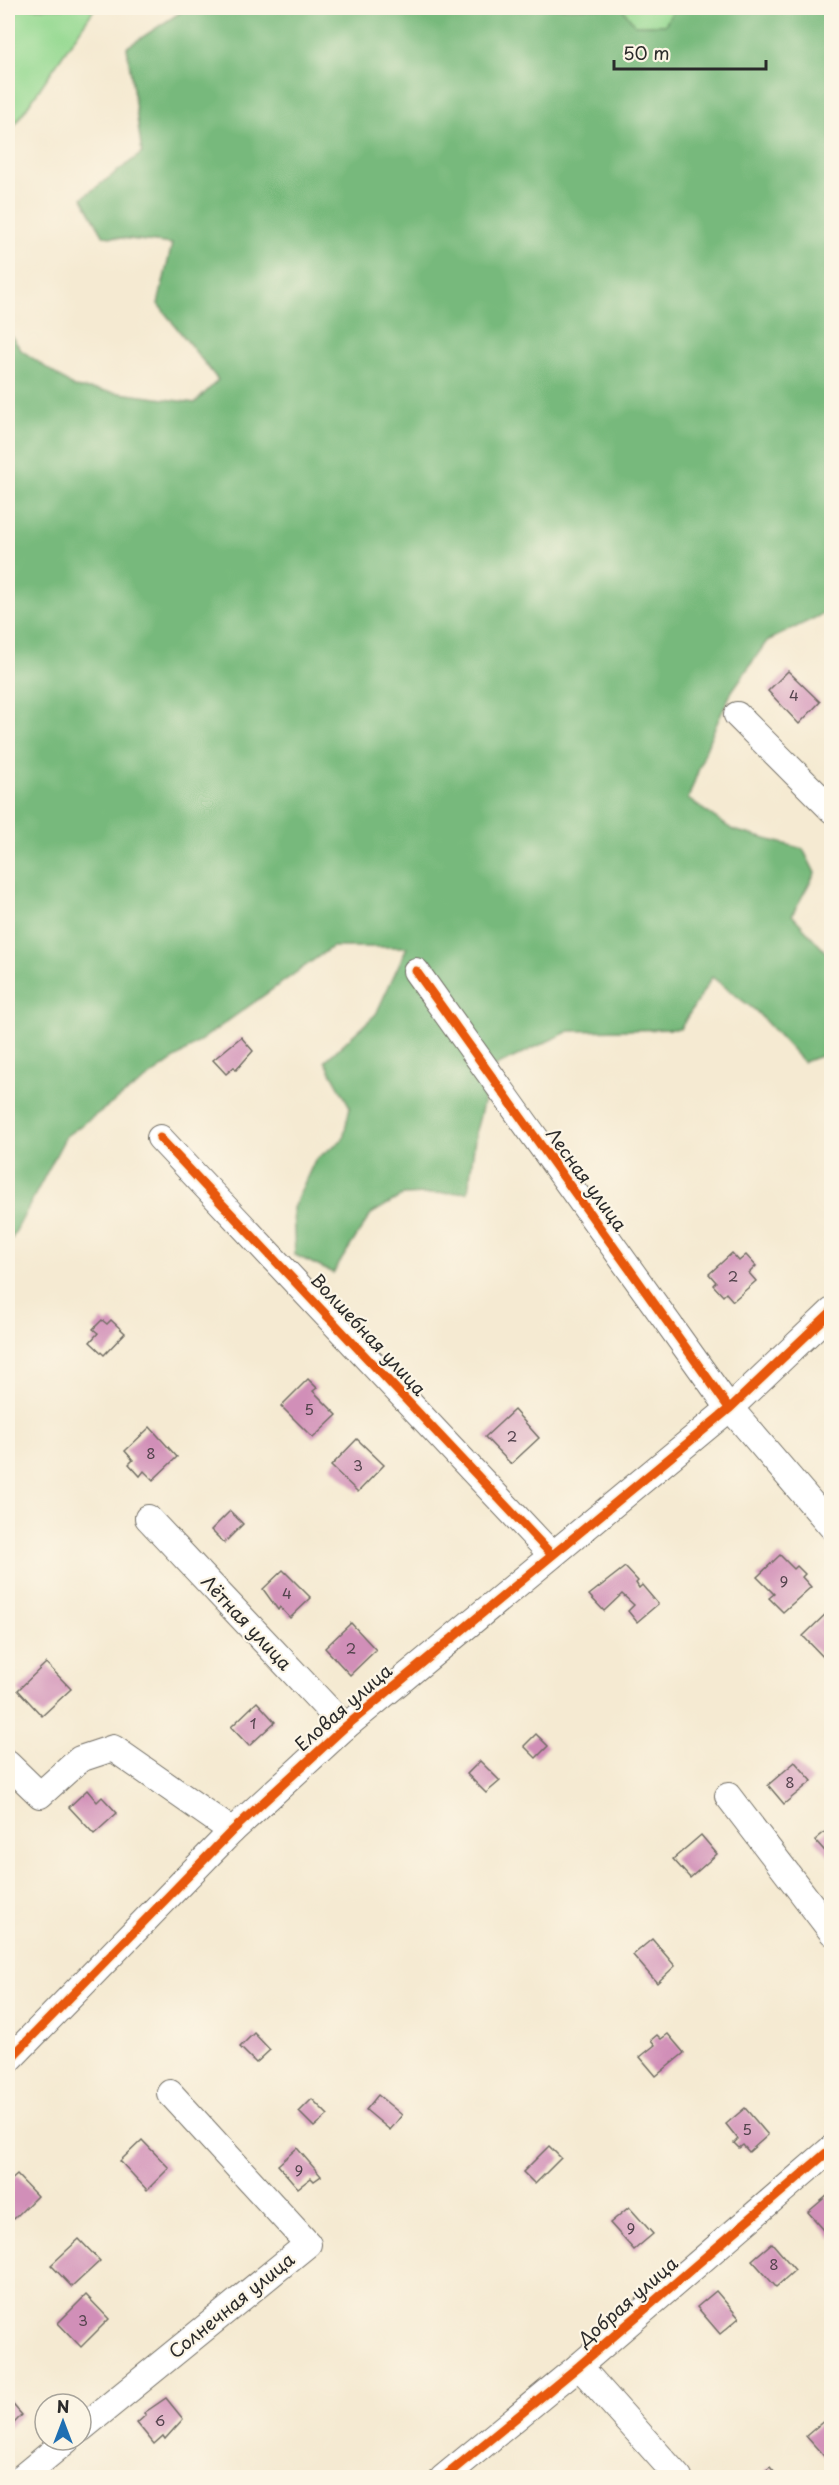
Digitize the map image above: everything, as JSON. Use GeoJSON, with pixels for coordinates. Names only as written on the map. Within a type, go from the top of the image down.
{"type":"FeatureCollection","features":[{"type":"Feature","properties":{"kind":"street"},"geometry":{"type":"LineString","coordinates":[[737,715],[831,810]]}},
{"type":"Feature","properties":{"kind":"street","name":"Лесная улица"},"geometry":{"type":"LineString","coordinates":[[416,971],[729,1408],[831,1527]]}},
{"type":"Feature","properties":{"kind":"street","name":"Волшебная улица"},"geometry":{"type":"LineString","coordinates":[[160,1138],[552,1555]]}},
{"type":"Feature","properties":{"kind":"street","name":"Еловая улица"},"geometry":{"type":"LineString","coordinates":[[8,2061],[232,1831],[345,1727],[729,1408],[831,1311]]}},
{"type":"Feature","properties":{"kind":"street","name":"Лётная улица"},"geometry":{"type":"LineString","coordinates":[[148,1518],[345,1727]]}},
{"type":"Feature","properties":{"kind":"street"},"geometry":{"type":"LineString","coordinates":[[8,1764],[40,1795],[80,1759],[113,1748],[232,1831]]}},
{"type":"Feature","properties":{"kind":"street"},"geometry":{"type":"LineString","coordinates":[[728,1796],[831,1932]]}},
{"type":"Feature","properties":{"kind":"street","name":"Солнечная улица"},"geometry":{"type":"LineString","coordinates":[[93,2419],[308,2244],[170,2093]]}},
{"type":"Feature","properties":{"kind":"street","name":"Добрая улица"},"geometry":{"type":"LineString","coordinates":[[443,2478],[579,2366],[831,2148]]}},
{"type":"Feature","properties":{"kind":"street"},"geometry":{"type":"LineString","coordinates":[[579,2366],[679,2478]]}},
{"type":"Feature","properties":{"kind":"street"},"geometry":{"type":"LineString","coordinates":[[21,2478],[52,2452]]}},
{"type":"Feature","properties":{"kind":"green space"},"geometry":{"type":"Polygon","coordinates":[[[8,8],[95,8],[8,135],[8,8]]]}},
{"type":"Feature","properties":{"kind":"green space"},"geometry":{"type":"Polygon","coordinates":[[[187,8],[622,8],[635,25],[665,25],[675,8],[831,8],[831,610],[767,641],[732,691],[710,738],[688,799],[733,830],[803,849],[815,873],[792,915],[831,958],[831,1053],[803,1062],[756,1011],[712,977],[680,1029],[569,1031],[492,1068],[476,1131],[468,1192],[403,1195],[371,1214],[333,1273],[295,1255],[293,1208],[315,1160],[343,1139],[350,1107],[325,1061],[376,1014],[407,947],[332,947],[66,1136],[8,1246],[8,331],[21,350],[74,387],[195,403],[218,380],[158,304],[172,244],[104,236],[82,198],[142,153],[127,47],[187,8]]]}},
{"type":"Feature","properties":{"kind":"green space"},"geometry":{"type":"Polygon","coordinates":[[[622,8],[675,8],[665,25],[635,25],[622,8]]]}},
{"type":"Feature","properties":{"kind":"building"},"geometry":{"type":"Polygon","coordinates":[[[788,671],[820,702],[799,724],[768,691],[788,671]]]}},
{"type":"Feature","properties":{"kind":"building"},"geometry":{"type":"Polygon","coordinates":[[[241,1037],[253,1051],[236,1070],[234,1067],[226,1074],[213,1060],[241,1037]]]}},
{"type":"Feature","properties":{"kind":"building"},"geometry":{"type":"Polygon","coordinates":[[[732,1253],[739,1261],[746,1255],[756,1266],[749,1273],[756,1281],[733,1301],[726,1293],[723,1296],[713,1285],[716,1282],[709,1274],[732,1253]]]}},
{"type":"Feature","properties":{"kind":"building"},"geometry":{"type":"Polygon","coordinates":[[[102,1320],[107,1324],[111,1320],[125,1333],[104,1355],[90,1342],[98,1333],[93,1329],[102,1320]]]}},
{"type":"Feature","properties":{"kind":"building"},"geometry":{"type":"Polygon","coordinates":[[[308,1379],[317,1388],[313,1391],[337,1415],[313,1438],[281,1406],[308,1379]]]}},
{"type":"Feature","properties":{"kind":"building"},"geometry":{"type":"Polygon","coordinates":[[[514,1410],[539,1438],[511,1464],[485,1437],[514,1410]]]}},
{"type":"Feature","properties":{"kind":"building"},"geometry":{"type":"Polygon","coordinates":[[[150,1427],[177,1457],[153,1480],[144,1471],[140,1476],[129,1464],[133,1460],[125,1451],[150,1427]]]}},
{"type":"Feature","properties":{"kind":"building"},"geometry":{"type":"Polygon","coordinates":[[[357,1439],[384,1465],[358,1492],[331,1466],[357,1439]]]}},
{"type":"Feature","properties":{"kind":"building"},"geometry":{"type":"Polygon","coordinates":[[[230,1511],[243,1524],[224,1543],[211,1530],[230,1511]]]}},
{"type":"Feature","properties":{"kind":"building"},"geometry":{"type":"Polygon","coordinates":[[[780,1555],[794,1569],[797,1566],[805,1574],[802,1577],[811,1587],[783,1612],[769,1598],[774,1594],[757,1577],[780,1555]]]}},
{"type":"Feature","properties":{"kind":"building"},"geometry":{"type":"Polygon","coordinates":[[[625,1567],[638,1581],[636,1583],[639,1588],[642,1585],[658,1604],[637,1622],[628,1611],[634,1605],[622,1594],[604,1611],[589,1595],[625,1567]]]}},
{"type":"Feature","properties":{"kind":"building"},"geometry":{"type":"Polygon","coordinates":[[[283,1570],[311,1598],[290,1618],[280,1607],[278,1610],[263,1589],[283,1570]]]}},
{"type":"Feature","properties":{"kind":"building"},"geometry":{"type":"Polygon","coordinates":[[[832,1608],[832,1661],[829,1663],[803,1636],[832,1608]]]}},
{"type":"Feature","properties":{"kind":"building"},"geometry":{"type":"Polygon","coordinates":[[[351,1623],[376,1650],[350,1675],[325,1648],[351,1623]]]}},
{"type":"Feature","properties":{"kind":"building"},"geometry":{"type":"Polygon","coordinates":[[[46,1663],[71,1689],[42,1716],[18,1690],[46,1663]]]}},
{"type":"Feature","properties":{"kind":"building"},"geometry":{"type":"Polygon","coordinates":[[[257,1702],[275,1722],[249,1746],[231,1727],[257,1702]]]}},
{"type":"Feature","properties":{"kind":"building"},"geometry":{"type":"Polygon","coordinates":[[[536,1734],[548,1746],[536,1758],[524,1746],[536,1734]]]}},
{"type":"Feature","properties":{"kind":"building"},"geometry":{"type":"Polygon","coordinates":[[[480,1761],[500,1781],[486,1793],[467,1774],[480,1761]]]}},
{"type":"Feature","properties":{"kind":"building"},"geometry":{"type":"Polygon","coordinates":[[[795,1762],[812,1781],[784,1804],[768,1785],[795,1762]]]}},
{"type":"Feature","properties":{"kind":"building"},"geometry":{"type":"Polygon","coordinates":[[[87,1790],[97,1802],[102,1797],[117,1813],[94,1834],[69,1807],[87,1790]]]}},
{"type":"Feature","properties":{"kind":"building"},"geometry":{"type":"Polygon","coordinates":[[[832,1826],[832,1859],[815,1840],[832,1826]]]}},
{"type":"Feature","properties":{"kind":"building"},"geometry":{"type":"Polygon","coordinates":[[[701,1835],[717,1854],[690,1878],[673,1859],[701,1835]]]}},
{"type":"Feature","properties":{"kind":"building"},"geometry":{"type":"Polygon","coordinates":[[[652,1939],[675,1966],[657,1983],[633,1955],[652,1939]]]}},
{"type":"Feature","properties":{"kind":"building"},"geometry":{"type":"Polygon","coordinates":[[[254,2033],[270,2050],[256,2063],[240,2047],[254,2033]]]}},
{"type":"Feature","properties":{"kind":"building"},"geometry":{"type":"Polygon","coordinates":[[[668,2034],[684,2053],[656,2076],[640,2057],[655,2045],[651,2040],[657,2035],[661,2039],[668,2034]]]}},
{"type":"Feature","properties":{"kind":"building"},"geometry":{"type":"Polygon","coordinates":[[[378,2095],[402,2115],[390,2130],[366,2110],[378,2095]]]}},
{"type":"Feature","properties":{"kind":"building"},"geometry":{"type":"Polygon","coordinates":[[[312,2099],[328,2115],[314,2127],[299,2112],[312,2099]]]}},
{"type":"Feature","properties":{"kind":"building"},"geometry":{"type":"Polygon","coordinates":[[[745,2108],[768,2135],[749,2152],[743,2145],[739,2148],[734,2143],[738,2139],[726,2124],[745,2108]]]}},
{"type":"Feature","properties":{"kind":"building"},"geometry":{"type":"Polygon","coordinates":[[[142,2140],[169,2168],[147,2190],[120,2161],[142,2140]]]}},
{"type":"Feature","properties":{"kind":"building"},"geometry":{"type":"Polygon","coordinates":[[[549,2146],[561,2158],[535,2184],[523,2172],[549,2146]]]}},
{"type":"Feature","properties":{"kind":"building"},"geometry":{"type":"Polygon","coordinates":[[[297,2148],[321,2176],[314,2181],[311,2178],[298,2188],[278,2165],[297,2148]]]}},
{"type":"Feature","properties":{"kind":"building"},"geometry":{"type":"Polygon","coordinates":[[[17,2175],[37,2196],[14,2219],[8,2212],[8,2183],[17,2175]]]}},
{"type":"Feature","properties":{"kind":"building"},"geometry":{"type":"Polygon","coordinates":[[[828,2195],[832,2200],[832,2239],[808,2212],[828,2195]]]}},
{"type":"Feature","properties":{"kind":"building"},"geometry":{"type":"Polygon","coordinates":[[[629,2207],[653,2234],[634,2250],[610,2223],[629,2207]]]}},
{"type":"Feature","properties":{"kind":"building"},"geometry":{"type":"Polygon","coordinates":[[[79,2239],[100,2261],[72,2287],[51,2265],[79,2239]]]}},
{"type":"Feature","properties":{"kind":"building"},"geometry":{"type":"Polygon","coordinates":[[[772,2243],[795,2270],[776,2287],[752,2260],[772,2243]]]}},
{"type":"Feature","properties":{"kind":"building"},"geometry":{"type":"Polygon","coordinates":[[[716,2291],[739,2318],[720,2334],[697,2307],[716,2291]]]}},
{"type":"Feature","properties":{"kind":"building"},"geometry":{"type":"Polygon","coordinates":[[[86,2295],[109,2319],[81,2347],[58,2323],[86,2295]]]}},
{"type":"Feature","properties":{"kind":"building"},"geometry":{"type":"Polygon","coordinates":[[[166,2398],[183,2419],[165,2439],[163,2436],[154,2444],[137,2423],[146,2415],[144,2413],[166,2398]]]}},
{"type":"Feature","properties":{"kind":"building"},"geometry":{"type":"Polygon","coordinates":[[[8,2399],[22,2415],[8,2429],[8,2399]]]}},
{"type":"Feature","properties":{"kind":"building"},"geometry":{"type":"Polygon","coordinates":[[[826,2419],[832,2426],[830,2463],[806,2436],[826,2419]]]}},
{"type":"Feature","properties":{"kind":"building"},"geometry":{"type":"Polygon","coordinates":[[[770,2467],[779,2478],[757,2478],[770,2467]]]}},
{"type":"Feature","properties":{"kind":"cycle path"},"geometry":{"type":"LineString","coordinates":[[416,971],[729,1408]]}},
{"type":"Feature","properties":{"kind":"cycle path"},"geometry":{"type":"LineString","coordinates":[[160,1138],[552,1555]]}},
{"type":"Feature","properties":{"kind":"cycle path"},"geometry":{"type":"LineString","coordinates":[[8,2061],[232,1831],[345,1727],[730,1408],[832,1311]]}},
{"type":"Feature","properties":{"kind":"cycle path"},"geometry":{"type":"LineString","coordinates":[[443,2478],[579,2366],[832,2148]]}}]}
